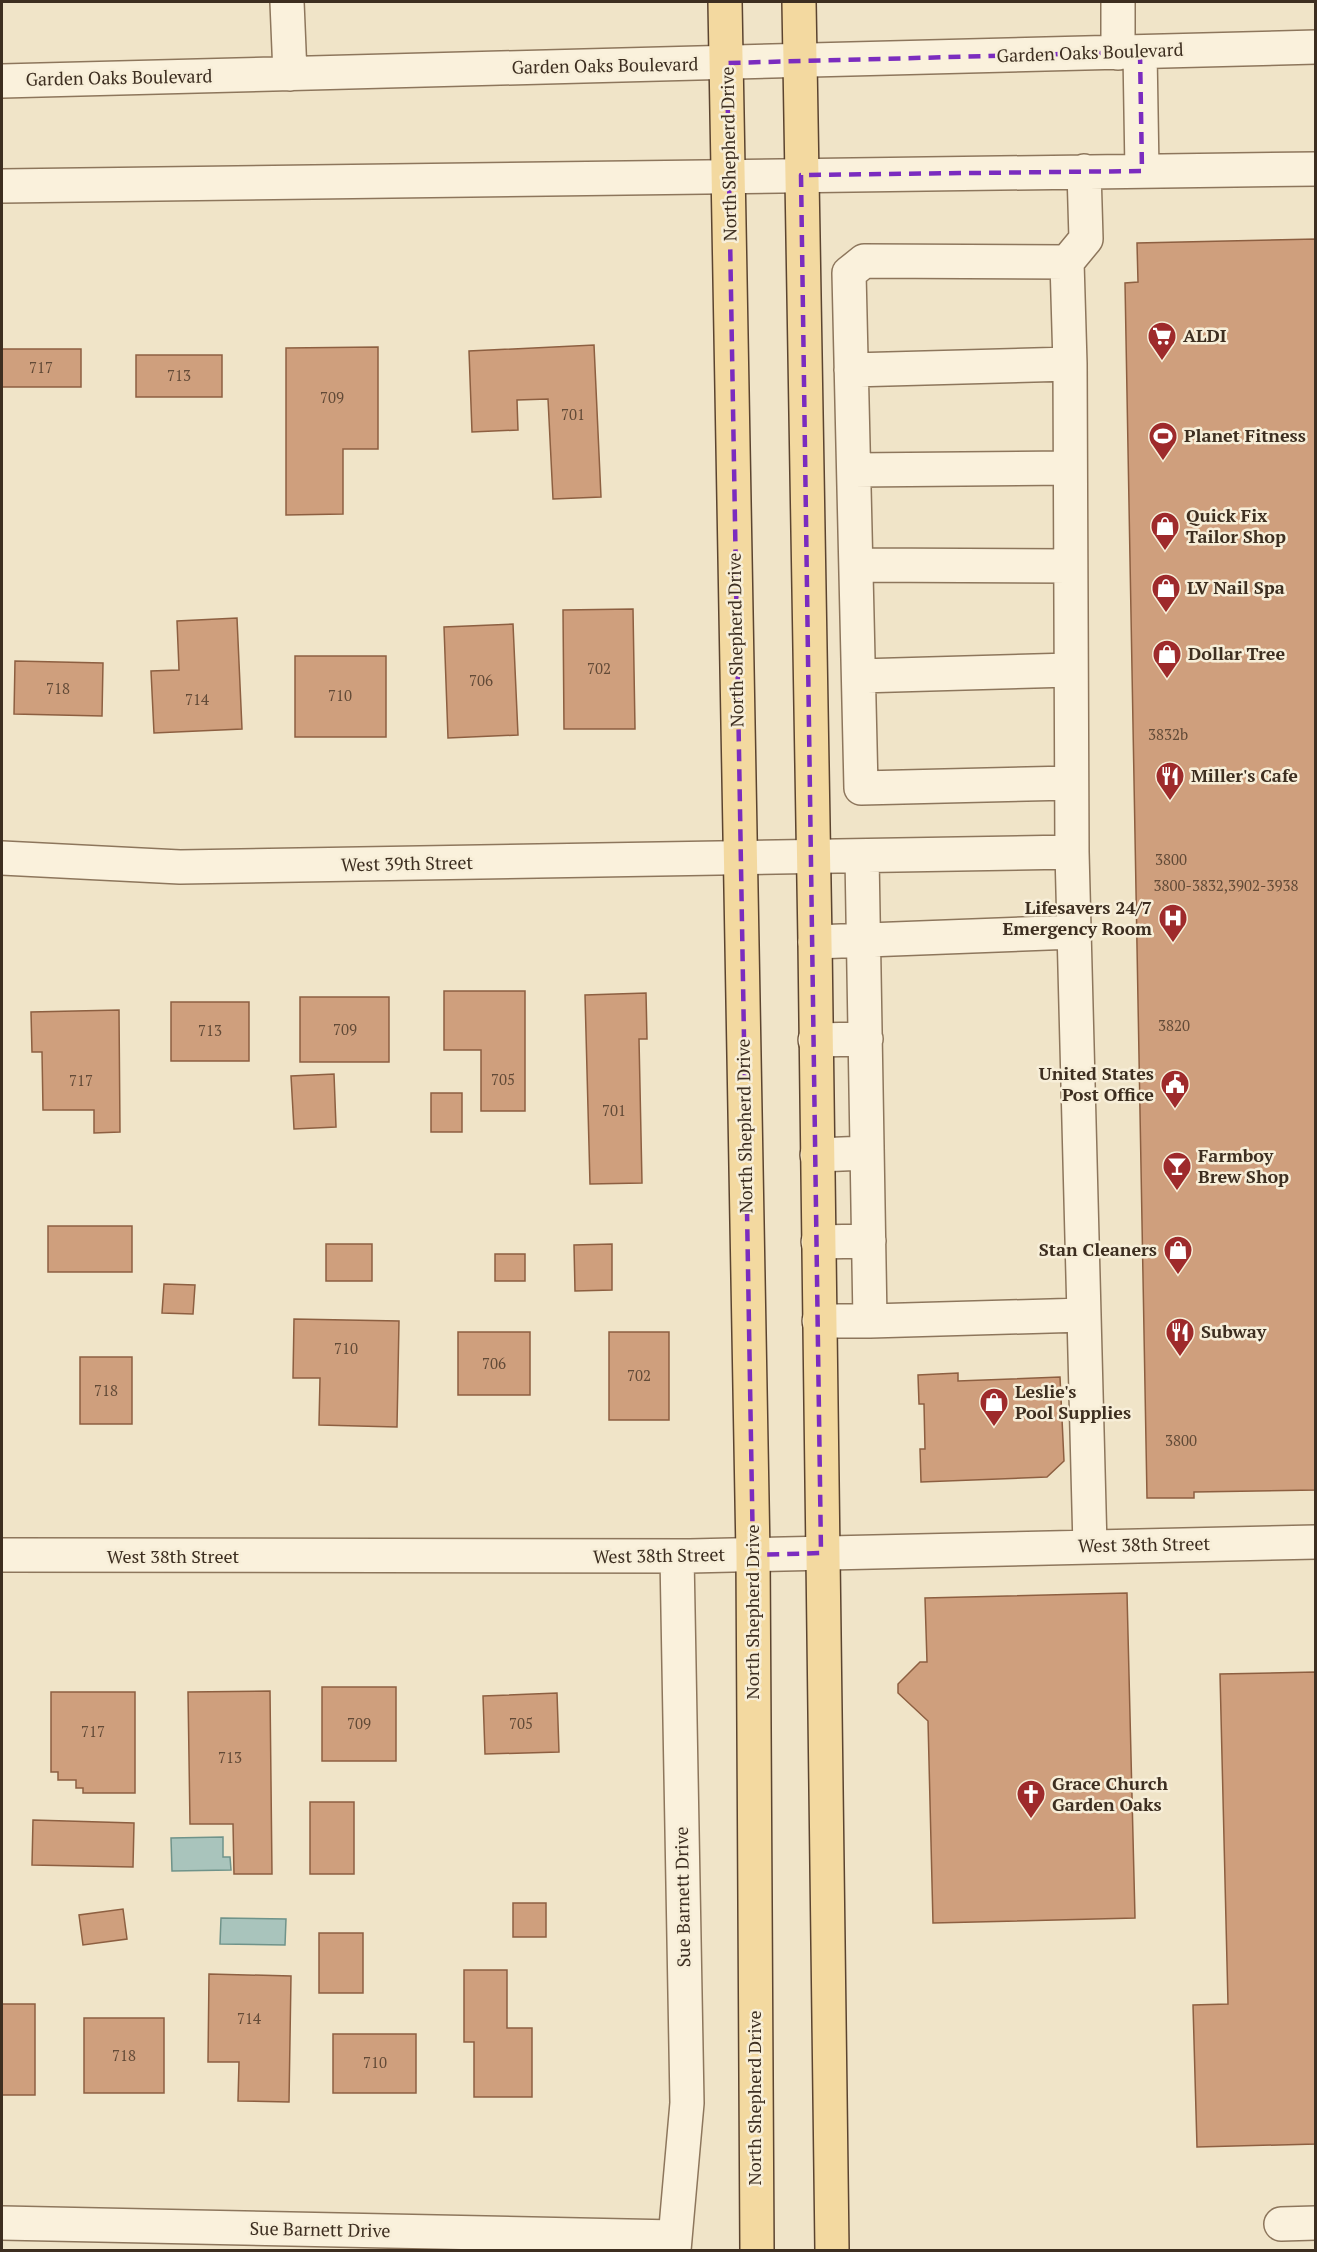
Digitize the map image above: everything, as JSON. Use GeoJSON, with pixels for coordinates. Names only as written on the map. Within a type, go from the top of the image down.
{"type":"FeatureCollection","features":[{"type":"Feature","properties":{"kind":"main road","name":"North Shepherd Drive"},"geometry":{"type":"LineString","coordinates":[[725,2],[753,1555],[757,2250]]}},
{"type":"Feature","properties":{"kind":"main road"},"geometry":{"type":"LineString","coordinates":[[799,2],[815,942],[821,1553],[832,2250]]}},
{"type":"Feature","properties":{"kind":"street"},"geometry":{"type":"LineString","coordinates":[[287,2],[290,74]]}},
{"type":"Feature","properties":{"kind":"street"},"geometry":{"type":"LineString","coordinates":[[1118,2],[1129,52],[1142,171]]}},
{"type":"Feature","properties":{"kind":"street","name":"Garden Oaks Boulevard"},"geometry":{"type":"LineString","coordinates":[[2,81],[1316,48]]}},
{"type":"Feature","properties":{"kind":"street"},"geometry":{"type":"LineString","coordinates":[[2,186],[1316,169]]}},
{"type":"Feature","properties":{"kind":"street"},"geometry":{"type":"LineString","coordinates":[[1084,171],[1086,238],[1067,262],[1070,364],[1072,852],[1090,1547]]}},
{"type":"Feature","properties":{"kind":"street"},"geometry":{"type":"LineString","coordinates":[[1067,262],[864,261],[849,273],[861,788],[1071,783]]}},
{"type":"Feature","properties":{"kind":"street"},"geometry":{"type":"LineString","coordinates":[[851,370],[1070,364]]}},
{"type":"Feature","properties":{"kind":"street"},"geometry":{"type":"LineString","coordinates":[[854,470],[1070,468]]}},
{"type":"Feature","properties":{"kind":"street"},"geometry":{"type":"LineString","coordinates":[[856,565],[1070,566]]}},
{"type":"Feature","properties":{"kind":"street"},"geometry":{"type":"LineString","coordinates":[[859,676],[1071,670]]}},
{"type":"Feature","properties":{"kind":"street","name":"West 39th Street"},"geometry":{"type":"LineString","coordinates":[[2,858],[180,867],[1072,852]]}},
{"type":"Feature","properties":{"kind":"street"},"geometry":{"type":"LineString","coordinates":[[862,856],[870,1321]]}},
{"type":"Feature","properties":{"kind":"street"},"geometry":{"type":"LineString","coordinates":[[815,942],[1074,932]]}},
{"type":"Feature","properties":{"kind":"street"},"geometry":{"type":"LineString","coordinates":[[815,1040],[866,1039]]}},
{"type":"Feature","properties":{"kind":"street"},"geometry":{"type":"LineString","coordinates":[[816,1155],[867,1153]]}},
{"type":"Feature","properties":{"kind":"street"},"geometry":{"type":"LineString","coordinates":[[818,1242],[869,1241]]}},
{"type":"Feature","properties":{"kind":"street"},"geometry":{"type":"LineString","coordinates":[[819,1321],[1084,1315]]}},
{"type":"Feature","properties":{"kind":"street","name":"West 38th Street"},"geometry":{"type":"LineString","coordinates":[[2,1556],[677,1556],[1316,1542]]}},
{"type":"Feature","properties":{"kind":"street","name":"Sue Barnett Drive"},"geometry":{"type":"LineString","coordinates":[[2,2223],[675,2244],[687,2103],[677,1556]]}},
{"type":"Feature","properties":{"kind":"street"},"geometry":{"type":"LineString","coordinates":[[1281,2224],[1316,2223]]}},
{"type":"Feature","properties":{"kind":"highlighted area"},"geometry":{"type":"Polygon","coordinates":[[[1140,52],[1142,171],[801,175],[821,1553],[753,1555],[727,63],[1140,52]]]}},
{"type":"Feature","properties":{"kind":"water"},"geometry":{"type":"Polygon","coordinates":[[[223,1837],[223,1857],[230,1857],[231,1870],[172,1871],[171,1838],[223,1837]]]}},
{"type":"Feature","properties":{"kind":"water"},"geometry":{"type":"Polygon","coordinates":[[[221,1918],[286,1919],[285,1945],[220,1944],[221,1918]]]}},
{"type":"Feature","properties":{"kind":"building"},"geometry":{"type":"Polygon","coordinates":[[[1316,239],[1316,1490],[1194,1492],[1194,1498],[1147,1498],[1125,283],[1138,282],[1137,243],[1316,239]]]}},
{"type":"Feature","properties":{"kind":"building"},"geometry":{"type":"Polygon","coordinates":[[[594,345],[601,497],[553,499],[548,399],[517,400],[518,430],[472,432],[469,351],[594,345]]]}},
{"type":"Feature","properties":{"kind":"building"},"geometry":{"type":"Polygon","coordinates":[[[378,347],[378,449],[343,449],[343,514],[286,515],[286,348],[378,347]]]}},
{"type":"Feature","properties":{"kind":"building"},"geometry":{"type":"Polygon","coordinates":[[[2,349],[81,349],[81,387],[2,387],[2,349]]]}},
{"type":"Feature","properties":{"kind":"building"},"geometry":{"type":"Polygon","coordinates":[[[136,355],[222,355],[222,397],[136,397],[136,355]]]}},
{"type":"Feature","properties":{"kind":"building"},"geometry":{"type":"Polygon","coordinates":[[[633,609],[635,729],[564,729],[563,610],[633,609]]]}},
{"type":"Feature","properties":{"kind":"building"},"geometry":{"type":"Polygon","coordinates":[[[237,618],[242,729],[154,733],[151,671],[179,670],[177,621],[237,618]]]}},
{"type":"Feature","properties":{"kind":"building"},"geometry":{"type":"Polygon","coordinates":[[[513,624],[518,735],[448,738],[444,627],[513,624]]]}},
{"type":"Feature","properties":{"kind":"building"},"geometry":{"type":"Polygon","coordinates":[[[295,656],[386,656],[386,737],[295,737],[295,656]]]}},
{"type":"Feature","properties":{"kind":"building"},"geometry":{"type":"Polygon","coordinates":[[[15,661],[103,663],[102,716],[14,714],[15,661]]]}},
{"type":"Feature","properties":{"kind":"building"},"geometry":{"type":"Polygon","coordinates":[[[444,991],[525,991],[525,1111],[481,1111],[481,1050],[444,1050],[444,991]]]}},
{"type":"Feature","properties":{"kind":"building"},"geometry":{"type":"Polygon","coordinates":[[[646,993],[647,1039],[639,1039],[642,1183],[590,1184],[585,995],[646,993]]]}},
{"type":"Feature","properties":{"kind":"building"},"geometry":{"type":"Polygon","coordinates":[[[300,997],[389,997],[389,1062],[300,1062],[300,997]]]}},
{"type":"Feature","properties":{"kind":"building"},"geometry":{"type":"Polygon","coordinates":[[[171,1002],[249,1002],[249,1061],[171,1061],[171,1002]]]}},
{"type":"Feature","properties":{"kind":"building"},"geometry":{"type":"Polygon","coordinates":[[[119,1010],[120,1132],[94,1133],[94,1110],[43,1110],[42,1052],[32,1052],[31,1012],[119,1010]]]}},
{"type":"Feature","properties":{"kind":"building"},"geometry":{"type":"Polygon","coordinates":[[[334,1074],[336,1127],[294,1129],[291,1076],[334,1074]]]}},
{"type":"Feature","properties":{"kind":"building"},"geometry":{"type":"Polygon","coordinates":[[[431,1093],[462,1093],[462,1132],[431,1132],[431,1093]]]}},
{"type":"Feature","properties":{"kind":"building"},"geometry":{"type":"Polygon","coordinates":[[[48,1226],[132,1226],[132,1272],[48,1272],[48,1226]]]}},
{"type":"Feature","properties":{"kind":"building"},"geometry":{"type":"Polygon","coordinates":[[[326,1244],[372,1244],[372,1281],[326,1281],[326,1244]]]}},
{"type":"Feature","properties":{"kind":"building"},"geometry":{"type":"Polygon","coordinates":[[[612,1244],[612,1290],[575,1291],[574,1245],[612,1244]]]}},
{"type":"Feature","properties":{"kind":"building"},"geometry":{"type":"Polygon","coordinates":[[[495,1254],[525,1254],[525,1281],[495,1281],[495,1254]]]}},
{"type":"Feature","properties":{"kind":"building"},"geometry":{"type":"Polygon","coordinates":[[[164,1284],[195,1285],[193,1314],[162,1313],[164,1284]]]}},
{"type":"Feature","properties":{"kind":"building"},"geometry":{"type":"Polygon","coordinates":[[[294,1319],[399,1321],[397,1427],[319,1425],[320,1378],[293,1378],[294,1319]]]}},
{"type":"Feature","properties":{"kind":"building"},"geometry":{"type":"Polygon","coordinates":[[[458,1332],[530,1332],[530,1395],[458,1395],[458,1332]]]}},
{"type":"Feature","properties":{"kind":"building"},"geometry":{"type":"Polygon","coordinates":[[[609,1332],[669,1332],[669,1420],[609,1420],[609,1332]]]}},
{"type":"Feature","properties":{"kind":"building"},"geometry":{"type":"Polygon","coordinates":[[[80,1357],[132,1357],[132,1424],[80,1424],[80,1357]]]}},
{"type":"Feature","properties":{"kind":"building","name":"Leslie's Pool Supplies"},"geometry":{"type":"Polygon","coordinates":[[[958,1373],[958,1381],[1060,1377],[1064,1461],[1047,1477],[921,1482],[920,1449],[925,1449],[924,1404],[919,1404],[918,1375],[958,1373]]]}},
{"type":"Feature","properties":{"kind":"building","name":"Grace Church Garden Oaks"},"geometry":{"type":"Polygon","coordinates":[[[1127,1593],[1135,1918],[933,1923],[928,1721],[898,1693],[898,1684],[920,1662],[927,1662],[925,1598],[1127,1593]]]}},
{"type":"Feature","properties":{"kind":"building"},"geometry":{"type":"Polygon","coordinates":[[[1316,1672],[1316,2144],[1197,2147],[1193,2005],[1228,2004],[1220,1674],[1316,1672]]]}},
{"type":"Feature","properties":{"kind":"building"},"geometry":{"type":"Polygon","coordinates":[[[322,1687],[396,1687],[396,1761],[322,1761],[322,1687]]]}},
{"type":"Feature","properties":{"kind":"building"},"geometry":{"type":"Polygon","coordinates":[[[270,1691],[272,1874],[234,1874],[233,1824],[190,1824],[188,1692],[270,1691]]]}},
{"type":"Feature","properties":{"kind":"building"},"geometry":{"type":"Polygon","coordinates":[[[51,1692],[135,1692],[135,1793],[83,1793],[83,1788],[76,1788],[76,1780],[58,1780],[58,1772],[51,1772],[51,1692]]]}},
{"type":"Feature","properties":{"kind":"building"},"geometry":{"type":"Polygon","coordinates":[[[557,1693],[559,1752],[485,1754],[483,1696],[557,1693]]]}},
{"type":"Feature","properties":{"kind":"building"},"geometry":{"type":"Polygon","coordinates":[[[310,1802],[354,1802],[354,1874],[310,1874],[310,1802]]]}},
{"type":"Feature","properties":{"kind":"building"},"geometry":{"type":"Polygon","coordinates":[[[33,1820],[134,1823],[133,1867],[32,1865],[33,1820]]]}},
{"type":"Feature","properties":{"kind":"building"},"geometry":{"type":"Polygon","coordinates":[[[513,1903],[546,1903],[546,1937],[513,1937],[513,1903]]]}},
{"type":"Feature","properties":{"kind":"building"},"geometry":{"type":"Polygon","coordinates":[[[123,1909],[127,1939],[83,1945],[79,1915],[123,1909]]]}},
{"type":"Feature","properties":{"kind":"building"},"geometry":{"type":"Polygon","coordinates":[[[319,1933],[363,1933],[363,1993],[319,1993],[319,1933]]]}},
{"type":"Feature","properties":{"kind":"building"},"geometry":{"type":"Polygon","coordinates":[[[464,1970],[507,1970],[507,2028],[532,2028],[532,2097],[474,2097],[474,2042],[464,2042],[464,1970]]]}},
{"type":"Feature","properties":{"kind":"building"},"geometry":{"type":"Polygon","coordinates":[[[209,1974],[291,1976],[289,2102],[238,2101],[239,2062],[208,2062],[209,1974]]]}},
{"type":"Feature","properties":{"kind":"building"},"geometry":{"type":"Polygon","coordinates":[[[2,2004],[35,2004],[35,2095],[2,2095],[2,2004]]]}},
{"type":"Feature","properties":{"kind":"building"},"geometry":{"type":"Polygon","coordinates":[[[84,2018],[164,2018],[164,2093],[84,2093],[84,2018]]]}},
{"type":"Feature","properties":{"kind":"building"},"geometry":{"type":"Polygon","coordinates":[[[333,2034],[416,2034],[416,2093],[333,2093],[333,2034]]]}},
{"type":"Feature","properties":{"kind":"place","name":"ALDI"},"geometry":{"type":"Point","coordinates":[1162,362]}},
{"type":"Feature","properties":{"kind":"place","name":"Planet Fitness"},"geometry":{"type":"Point","coordinates":[1163,462]}},
{"type":"Feature","properties":{"kind":"place","name":"Quick Fix Tailor Shop"},"geometry":{"type":"Point","coordinates":[1165,552]}},
{"type":"Feature","properties":{"kind":"place","name":"LV Nail Spa"},"geometry":{"type":"Point","coordinates":[1166,614]}},
{"type":"Feature","properties":{"kind":"place","name":"Dollar Tree"},"geometry":{"type":"Point","coordinates":[1167,680]}},
{"type":"Feature","properties":{"kind":"place","name":"Miller's Cafe"},"geometry":{"type":"Point","coordinates":[1170,802]}},
{"type":"Feature","properties":{"kind":"place","name":"Lifesavers 24/7 Emergency Room"},"geometry":{"type":"Point","coordinates":[1173,944]}},
{"type":"Feature","properties":{"kind":"place","name":"United States Post Office"},"geometry":{"type":"Point","coordinates":[1175,1110]}},
{"type":"Feature","properties":{"kind":"place","name":"Farmboy Brew Shop"},"geometry":{"type":"Point","coordinates":[1177,1192]}},
{"type":"Feature","properties":{"kind":"place","name":"Stan Cleaners"},"geometry":{"type":"Point","coordinates":[1178,1276]}},
{"type":"Feature","properties":{"kind":"place","name":"Subway"},"geometry":{"type":"Point","coordinates":[1180,1358]}},
{"type":"Feature","properties":{"kind":"place","name":"Leslie's Pool Supplies"},"geometry":{"type":"Point","coordinates":[994,1428]}},
{"type":"Feature","properties":{"kind":"place","name":"Grace Church Garden Oaks"},"geometry":{"type":"Point","coordinates":[1031,1820]}}]}
